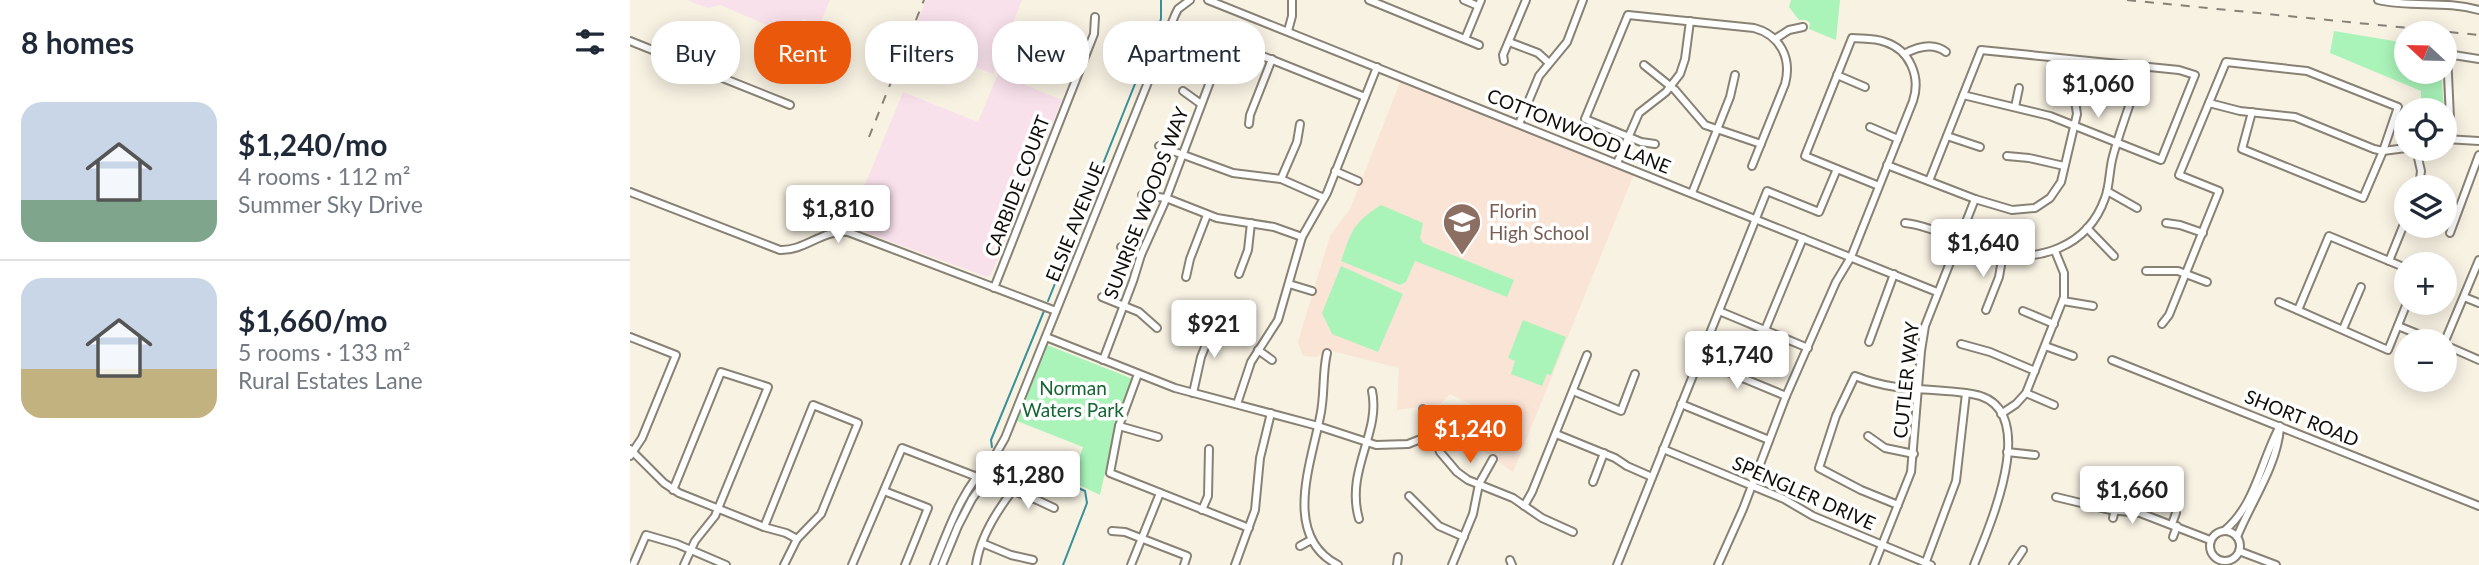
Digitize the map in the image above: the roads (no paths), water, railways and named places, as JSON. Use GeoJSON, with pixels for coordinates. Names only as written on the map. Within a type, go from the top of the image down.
{"type":"FeatureCollection","features":[{"type":"Feature","properties":{"kind":"street","name":"ELSIE AVENUE"},"geometry":{"type":"LineString","coordinates":[[942,565],[972,499],[986,480],[993,459],[1005,438],[1175,15],[1178,9],[1190,0]]}},
{"type":"Feature","properties":{"kind":"street","name":"COTTONWOOD LANE"},"geometry":{"type":"LineString","coordinates":[[1208,0],[1937,292]]}},
{"type":"Feature","properties":{"kind":"street"},"geometry":{"type":"LineString","coordinates":[[1288,31],[1292,16],[1291,0]]}},
{"type":"Feature","properties":{"kind":"street"},"geometry":{"type":"LineString","coordinates":[[1369,0],[1479,45]]}},
{"type":"Feature","properties":{"kind":"street"},"geometry":{"type":"LineString","coordinates":[[1464,0],[1479,3],[1465,39]]}},
{"type":"Feature","properties":{"kind":"street"},"geometry":{"type":"LineString","coordinates":[[1504,61],[1503,55],[1526,0]]}},
{"type":"Feature","properties":{"kind":"street"},"geometry":{"type":"LineString","coordinates":[[1520,124],[1539,76],[1567,42],[1583,0]]}},
{"type":"Feature","properties":{"kind":"street"},"geometry":{"type":"LineString","coordinates":[[2378,0],[2404,4],[2448,2],[2479,10]]}},
{"type":"Feature","properties":{"kind":"street"},"geometry":{"type":"LineString","coordinates":[[1655,145],[1586,119],[1628,15],[1754,27],[1775,39],[1786,58],[1787,75],[1752,166]]}},
{"type":"Feature","properties":{"kind":"street","name":"CARBIDE COURT"},"geometry":{"type":"LineString","coordinates":[[994,288],[1094,34],[1095,17]]}},
{"type":"Feature","properties":{"kind":"street"},"geometry":{"type":"LineString","coordinates":[[1617,163],[1642,110],[1671,86],[1684,64],[1690,21]]}},
{"type":"Feature","properties":{"kind":"street"},"geometry":{"type":"LineString","coordinates":[[1775,39],[1789,30],[1803,27]]}},
{"type":"Feature","properties":{"kind":"street"},"geometry":{"type":"LineString","coordinates":[[1718,565],[1753,486],[1786,396],[1836,282],[1851,257],[1898,139],[1916,87],[1913,69],[1904,54],[1885,42],[1852,38],[1805,156],[1879,186]]}},
{"type":"Feature","properties":{"kind":"street"},"geometry":{"type":"LineString","coordinates":[[630,40],[790,105]]}},
{"type":"Feature","properties":{"kind":"street"},"geometry":{"type":"LineString","coordinates":[[1508,42],[1538,54],[1549,63]]}},
{"type":"Feature","properties":{"kind":"street"},"geometry":{"type":"LineString","coordinates":[[1904,54],[1926,46],[1946,51]]}},
{"type":"Feature","properties":{"kind":"street"},"geometry":{"type":"LineString","coordinates":[[1929,181],[1963,95],[1981,50],[2179,70],[2195,75],[2161,160],[2050,116],[1963,95]]}},
{"type":"Feature","properties":{"kind":"street"},"geometry":{"type":"LineString","coordinates":[[2448,98],[2447,54],[2479,59]]}},
{"type":"Feature","properties":{"kind":"street"},"geometry":{"type":"LineString","coordinates":[[1265,56],[1365,97]]}},
{"type":"Feature","properties":{"kind":"street"},"geometry":{"type":"LineString","coordinates":[[1249,124],[1272,59]]}},
{"type":"Feature","properties":{"kind":"street"},"geometry":{"type":"LineString","coordinates":[[2162,324],[2169,315],[2187,273],[2219,191],[2179,175],[2226,62],[2307,71],[2398,107],[2364,198],[2242,149],[2252,112]]}},
{"type":"Feature","properties":{"kind":"street"},"geometry":{"type":"LineString","coordinates":[[1644,65],[1671,86],[1702,122],[1717,130],[1761,144]]}},
{"type":"Feature","properties":{"kind":"street"},"geometry":{"type":"LineString","coordinates":[[1237,404],[1245,377],[1278,320],[1302,237],[1324,198],[1377,66]]}},
{"type":"Feature","properties":{"kind":"street"},"geometry":{"type":"LineString","coordinates":[[1692,193],[1732,93],[1735,75]]}},
{"type":"Feature","properties":{"kind":"street"},"geometry":{"type":"LineString","coordinates":[[1837,75],[1866,87]]}},
{"type":"Feature","properties":{"kind":"street","name":"SUNRISE WOODS WAY"},"geometry":{"type":"LineString","coordinates":[[1103,360],[1209,84]]}},
{"type":"Feature","properties":{"kind":"street"},"geometry":{"type":"LineString","coordinates":[[2015,107],[2019,88]]}},
{"type":"Feature","properties":{"kind":"street"},"geometry":{"type":"LineString","coordinates":[[1183,91],[1201,104]]}},
{"type":"Feature","properties":{"kind":"street"},"geometry":{"type":"LineString","coordinates":[[1531,94],[1541,98]]}},
{"type":"Feature","properties":{"kind":"street"},"geometry":{"type":"LineString","coordinates":[[1887,165],[1975,199],[2012,209],[2035,208],[2047,201],[2056,191],[2077,111],[2074,94]]}},
{"type":"Feature","properties":{"kind":"street"},"geometry":{"type":"LineString","coordinates":[[1905,223],[2003,254],[2025,257],[2055,251],[2087,229],[2101,209],[2112,160],[2132,100]]}},
{"type":"Feature","properties":{"kind":"street"},"geometry":{"type":"LineString","coordinates":[[2208,103],[2230,110],[2295,117],[2383,151],[2394,150]]}},
{"type":"Feature","properties":{"kind":"street"},"geometry":{"type":"LineString","coordinates":[[1282,179],[1297,142],[1300,124]]}},
{"type":"Feature","properties":{"kind":"street"},"geometry":{"type":"LineString","coordinates":[[1870,127],[1898,139]]}},
{"type":"Feature","properties":{"kind":"street"},"geometry":{"type":"LineString","coordinates":[[1947,136],[1980,147]]}},
{"type":"Feature","properties":{"kind":"street"},"geometry":{"type":"LineString","coordinates":[[2457,140],[2479,141]]}},
{"type":"Feature","properties":{"kind":"street"},"geometry":{"type":"LineString","coordinates":[[1159,146],[1233,173],[1282,179],[1324,198]]}},
{"type":"Feature","properties":{"kind":"street"},"geometry":{"type":"LineString","coordinates":[[2457,214],[2479,155]]}},
{"type":"Feature","properties":{"kind":"street"},"geometry":{"type":"LineString","coordinates":[[2007,156],[2064,166]]}},
{"type":"Feature","properties":{"kind":"street"},"geometry":{"type":"LineString","coordinates":[[1617,565],[1767,191],[1819,212],[1837,169]]}},
{"type":"Feature","properties":{"kind":"street"},"geometry":{"type":"LineString","coordinates":[[1335,171],[1358,181]]}},
{"type":"Feature","properties":{"kind":"street"},"geometry":{"type":"LineString","coordinates":[[2107,191],[2137,208]]}},
{"type":"Feature","properties":{"kind":"street"},"geometry":{"type":"LineString","coordinates":[[630,192],[775,249],[794,249],[831,232],[844,232],[1056,311]]}},
{"type":"Feature","properties":{"kind":"street"},"geometry":{"type":"LineString","coordinates":[[1142,195],[1166,198],[1208,215],[1275,227],[1302,237]]}},
{"type":"Feature","properties":{"kind":"street","name":"CUTLER WAY"},"geometry":{"type":"LineString","coordinates":[[1874,565],[1911,472],[1923,338],[1937,292],[1975,199]]}},
{"type":"Feature","properties":{"kind":"street"},"geometry":{"type":"LineString","coordinates":[[1186,278],[1190,259],[1208,215]]}},
{"type":"Feature","properties":{"kind":"street"},"geometry":{"type":"LineString","coordinates":[[1239,274],[1248,250],[1251,223]]}},
{"type":"Feature","properties":{"kind":"street"},"geometry":{"type":"LineString","coordinates":[[2166,223],[2203,233]]}},
{"type":"Feature","properties":{"kind":"street"},"geometry":{"type":"LineString","coordinates":[[2087,229],[2115,256]]}},
{"type":"Feature","properties":{"kind":"street"},"geometry":{"type":"LineString","coordinates":[[2298,310],[2329,236],[2394,263]]}},
{"type":"Feature","properties":{"kind":"street"},"geometry":{"type":"LineString","coordinates":[[1765,330],[1803,238]]}},
{"type":"Feature","properties":{"kind":"street"},"geometry":{"type":"LineString","coordinates":[[2389,261],[2398,238]]}},
{"type":"Feature","properties":{"kind":"street"},"geometry":{"type":"LineString","coordinates":[[1121,247],[1141,255]]}},
{"type":"Feature","properties":{"kind":"street"},"geometry":{"type":"LineString","coordinates":[[2001,414],[2026,393],[2063,301],[2065,278],[2055,251]]}},
{"type":"Feature","properties":{"kind":"street"},"geometry":{"type":"LineString","coordinates":[[1986,310],[1999,277],[2003,254]]}},
{"type":"Feature","properties":{"kind":"street"},"geometry":{"type":"LineString","coordinates":[[2451,329],[2479,260]]}},
{"type":"Feature","properties":{"kind":"street"},"geometry":{"type":"LineString","coordinates":[[2146,271],[2187,273],[2207,282]]}},
{"type":"Feature","properties":{"kind":"street"},"geometry":{"type":"LineString","coordinates":[[1869,342],[1894,274]]}},
{"type":"Feature","properties":{"kind":"street"},"geometry":{"type":"LineString","coordinates":[[1289,284],[1312,291]]}},
{"type":"Feature","properties":{"kind":"street"},"geometry":{"type":"LineString","coordinates":[[2343,329],[2361,287]]}},
{"type":"Feature","properties":{"kind":"street"},"geometry":{"type":"LineString","coordinates":[[1102,297],[1143,315],[1157,328]]}},
{"type":"Feature","properties":{"kind":"street"},"geometry":{"type":"LineString","coordinates":[[2465,297],[2479,303]]}},
{"type":"Feature","properties":{"kind":"street"},"geometry":{"type":"LineString","coordinates":[[2063,301],[2093,306]]}},
{"type":"Feature","properties":{"kind":"street"},"geometry":{"type":"LineString","coordinates":[[2278,302],[2388,350],[2402,315]]}},
{"type":"Feature","properties":{"kind":"street"},"geometry":{"type":"LineString","coordinates":[[1718,311],[1808,348]]}},
{"type":"Feature","properties":{"kind":"street"},"geometry":{"type":"LineString","coordinates":[[2024,311],[2054,324]]}},
{"type":"Feature","properties":{"kind":"street"},"geometry":{"type":"LineString","coordinates":[[1194,393],[1200,357],[1215,322]]}},
{"type":"Feature","properties":{"kind":"street"},"geometry":{"type":"LineString","coordinates":[[2398,326],[2405,329]]}},
{"type":"Feature","properties":{"kind":"street"},"geometry":{"type":"LineString","coordinates":[[630,337],[676,355],[642,438],[631,452],[674,490],[797,539]]}},
{"type":"Feature","properties":{"kind":"street"},"geometry":{"type":"LineString","coordinates":[[1046,337],[1194,393],[1318,426],[1365,442],[1397,446],[1413,443],[1454,426]]}},
{"type":"Feature","properties":{"kind":"street"},"geometry":{"type":"LineString","coordinates":[[1961,344],[1990,352],[2035,371]]}},
{"type":"Feature","properties":{"kind":"street"},"geometry":{"type":"LineString","coordinates":[[2045,346],[2073,356]]}},
{"type":"Feature","properties":{"kind":"street"},"geometry":{"type":"LineString","coordinates":[[2457,349],[2479,360]]}},
{"type":"Feature","properties":{"kind":"street"},"geometry":{"type":"LineString","coordinates":[[1258,351],[1272,360]]}},
{"type":"Feature","properties":{"kind":"street"},"geometry":{"type":"LineString","coordinates":[[1327,353],[1318,426],[1307,469],[1306,522],[1311,540],[1320,552],[1338,565]]}},
{"type":"Feature","properties":{"kind":"street"},"geometry":{"type":"LineString","coordinates":[[1524,506],[1587,355]]}},
{"type":"Feature","properties":{"kind":"street"},"geometry":{"type":"LineString","coordinates":[[1699,360],[1786,396]]}},
{"type":"Feature","properties":{"kind":"street","name":"SHORT ROAD"},"geometry":{"type":"LineString","coordinates":[[2112,360],[2479,506]]}},
{"type":"Feature","properties":{"kind":"street"},"geometry":{"type":"LineString","coordinates":[[674,490],[721,372],[768,387],[718,509],[711,523],[690,550],[684,565]]}},
{"type":"Feature","properties":{"kind":"street"},"geometry":{"type":"LineString","coordinates":[[1138,374],[1119,426],[1110,473],[1249,528]]}},
{"type":"Feature","properties":{"kind":"street"},"geometry":{"type":"LineString","coordinates":[[1573,391],[1621,411],[1635,374]]}},
{"type":"Feature","properties":{"kind":"street"},"geometry":{"type":"LineString","coordinates":[[1898,505],[1861,490],[1819,468],[1836,416],[1855,376],[1882,386],[1966,393],[1987,399],[2001,414],[2007,428],[2007,453],[2000,498],[1974,565]]}},
{"type":"Feature","properties":{"kind":"street"},"geometry":{"type":"LineString","coordinates":[[1359,519],[1355,504],[1355,482],[1373,412],[1372,391]]}},
{"type":"Feature","properties":{"kind":"street"},"geometry":{"type":"LineString","coordinates":[[1927,564],[1956,481],[1966,393]]}},
{"type":"Feature","properties":{"kind":"street"},"geometry":{"type":"LineString","coordinates":[[2026,393],[2054,405]]}},
{"type":"Feature","properties":{"kind":"street"},"geometry":{"type":"LineString","coordinates":[[1681,404],[1769,440]]}},
{"type":"Feature","properties":{"kind":"street"},"geometry":{"type":"LineString","coordinates":[[764,527],[813,405],[858,423],[821,514],[797,539],[784,565]]}},
{"type":"Feature","properties":{"kind":"street"},"geometry":{"type":"LineString","coordinates":[[1423,409],[1432,436],[1450,467],[1464,477],[1513,498],[1547,521],[1573,532]]}},
{"type":"Feature","properties":{"kind":"street"},"geometry":{"type":"LineString","coordinates":[[1235,565],[1257,502],[1260,458],[1271,413]]}},
{"type":"Feature","properties":{"kind":"street"},"geometry":{"type":"LineString","coordinates":[[1119,426],[1158,437]]}},
{"type":"Feature","properties":{"kind":"street"},"geometry":{"type":"LineString","coordinates":[[2259,483],[2244,508],[2224,531],[2210,540],[2211,553],[2222,561],[2231,560],[2239,551],[2237,537],[2259,483],[2280,426]]}},
{"type":"Feature","properties":{"kind":"street"},"geometry":{"type":"LineString","coordinates":[[1556,434],[1604,453],[1652,477]]}},
{"type":"Feature","properties":{"kind":"street"},"geometry":{"type":"LineString","coordinates":[[1868,436],[1885,448],[1914,454]]}},
{"type":"Feature","properties":{"kind":"street"},"geometry":{"type":"LineString","coordinates":[[852,565],[902,448],[1054,508]]}},
{"type":"Feature","properties":{"kind":"street"},"geometry":{"type":"LineString","coordinates":[[1202,510],[1208,491],[1209,449]]}},
{"type":"Feature","properties":{"kind":"street","name":"SPENGLER DRIVE"},"geometry":{"type":"LineString","coordinates":[[1663,449],[1784,499],[1808,514],[1927,564]]}},
{"type":"Feature","properties":{"kind":"street"},"geometry":{"type":"LineString","coordinates":[[1593,482],[1604,453]]}},
{"type":"Feature","properties":{"kind":"street"},"geometry":{"type":"LineString","coordinates":[[2007,453],[2035,455]]}},
{"type":"Feature","properties":{"kind":"street","name":"ELSIE AVENUE"},"geometry":{"type":"LineString","coordinates":[[934,565],[951,523],[976,477],[993,459]]}},
{"type":"Feature","properties":{"kind":"street"},"geometry":{"type":"LineString","coordinates":[[1452,565],[1474,509],[1479,484],[1493,459]]}},
{"type":"Feature","properties":{"kind":"street"},"geometry":{"type":"LineString","coordinates":[[976,565],[982,543],[997,512],[1013,490]]}},
{"type":"Feature","properties":{"kind":"street"},"geometry":{"type":"LineString","coordinates":[[884,491],[928,508],[905,565]]}},
{"type":"Feature","properties":{"kind":"street"},"geometry":{"type":"LineString","coordinates":[[1131,565],[1160,493]]}},
{"type":"Feature","properties":{"kind":"street"},"geometry":{"type":"LineString","coordinates":[[2114,514],[2119,493]]}},
{"type":"Feature","properties":{"kind":"street"},"geometry":{"type":"LineString","coordinates":[[1409,496],[1439,526],[1464,537]]}},
{"type":"Feature","properties":{"kind":"street"},"geometry":{"type":"LineString","coordinates":[[2056,497],[2114,514],[2140,513],[2210,540]]}},
{"type":"Feature","properties":{"kind":"street"},"geometry":{"type":"LineString","coordinates":[[2173,537],[2176,513]]}},
{"type":"Feature","properties":{"kind":"street"},"geometry":{"type":"LineString","coordinates":[[1112,531],[1121,531],[1187,556],[1184,565]]}},
{"type":"Feature","properties":{"kind":"street"},"geometry":{"type":"LineString","coordinates":[[2224,531],[2237,537]]}},
{"type":"Feature","properties":{"kind":"street"},"geometry":{"type":"LineString","coordinates":[[633,565],[646,535],[726,565]]}},
{"type":"Feature","properties":{"kind":"street"},"geometry":{"type":"LineString","coordinates":[[1300,546],[1311,540]]}},
{"type":"Feature","properties":{"kind":"street"},"geometry":{"type":"LineString","coordinates":[[982,543],[1011,555],[1033,560]]}},
{"type":"Feature","properties":{"kind":"street"},"geometry":{"type":"LineString","coordinates":[[2013,565],[2023,550]]}},
{"type":"Feature","properties":{"kind":"street"},"geometry":{"type":"LineString","coordinates":[[2239,551],[2261,563],[2276,565]]}},
{"type":"Feature","properties":{"kind":"waterway"},"geometry":{"type":"LineString","coordinates":[[1048,301],[1161,19],[1161,0]]}},
{"type":"Feature","properties":{"kind":"waterway"},"geometry":{"type":"LineString","coordinates":[[992,447],[991,440],[1044,311]]}},
{"type":"Feature","properties":{"kind":"waterway"},"geometry":{"type":"LineString","coordinates":[[1005,455],[1085,491],[1087,503],[1063,565]]}},
{"type":"Feature","properties":{"kind":"railway"},"geometry":{"type":"LineString","coordinates":[[869,137],[924,0]]}},
{"type":"Feature","properties":{"kind":"railway"},"geometry":{"type":"LineString","coordinates":[[2127,0],[2479,35]]}},
{"type":"Feature","properties":{"kind":"place","name":"Florin High School"},"geometry":{"type":"Point","coordinates":[1462,256]}},
{"type":"Feature","properties":{"kind":"park label","name":"Norman Waters Park"},"geometry":{"type":"Point","coordinates":[1073,399]}}]}
